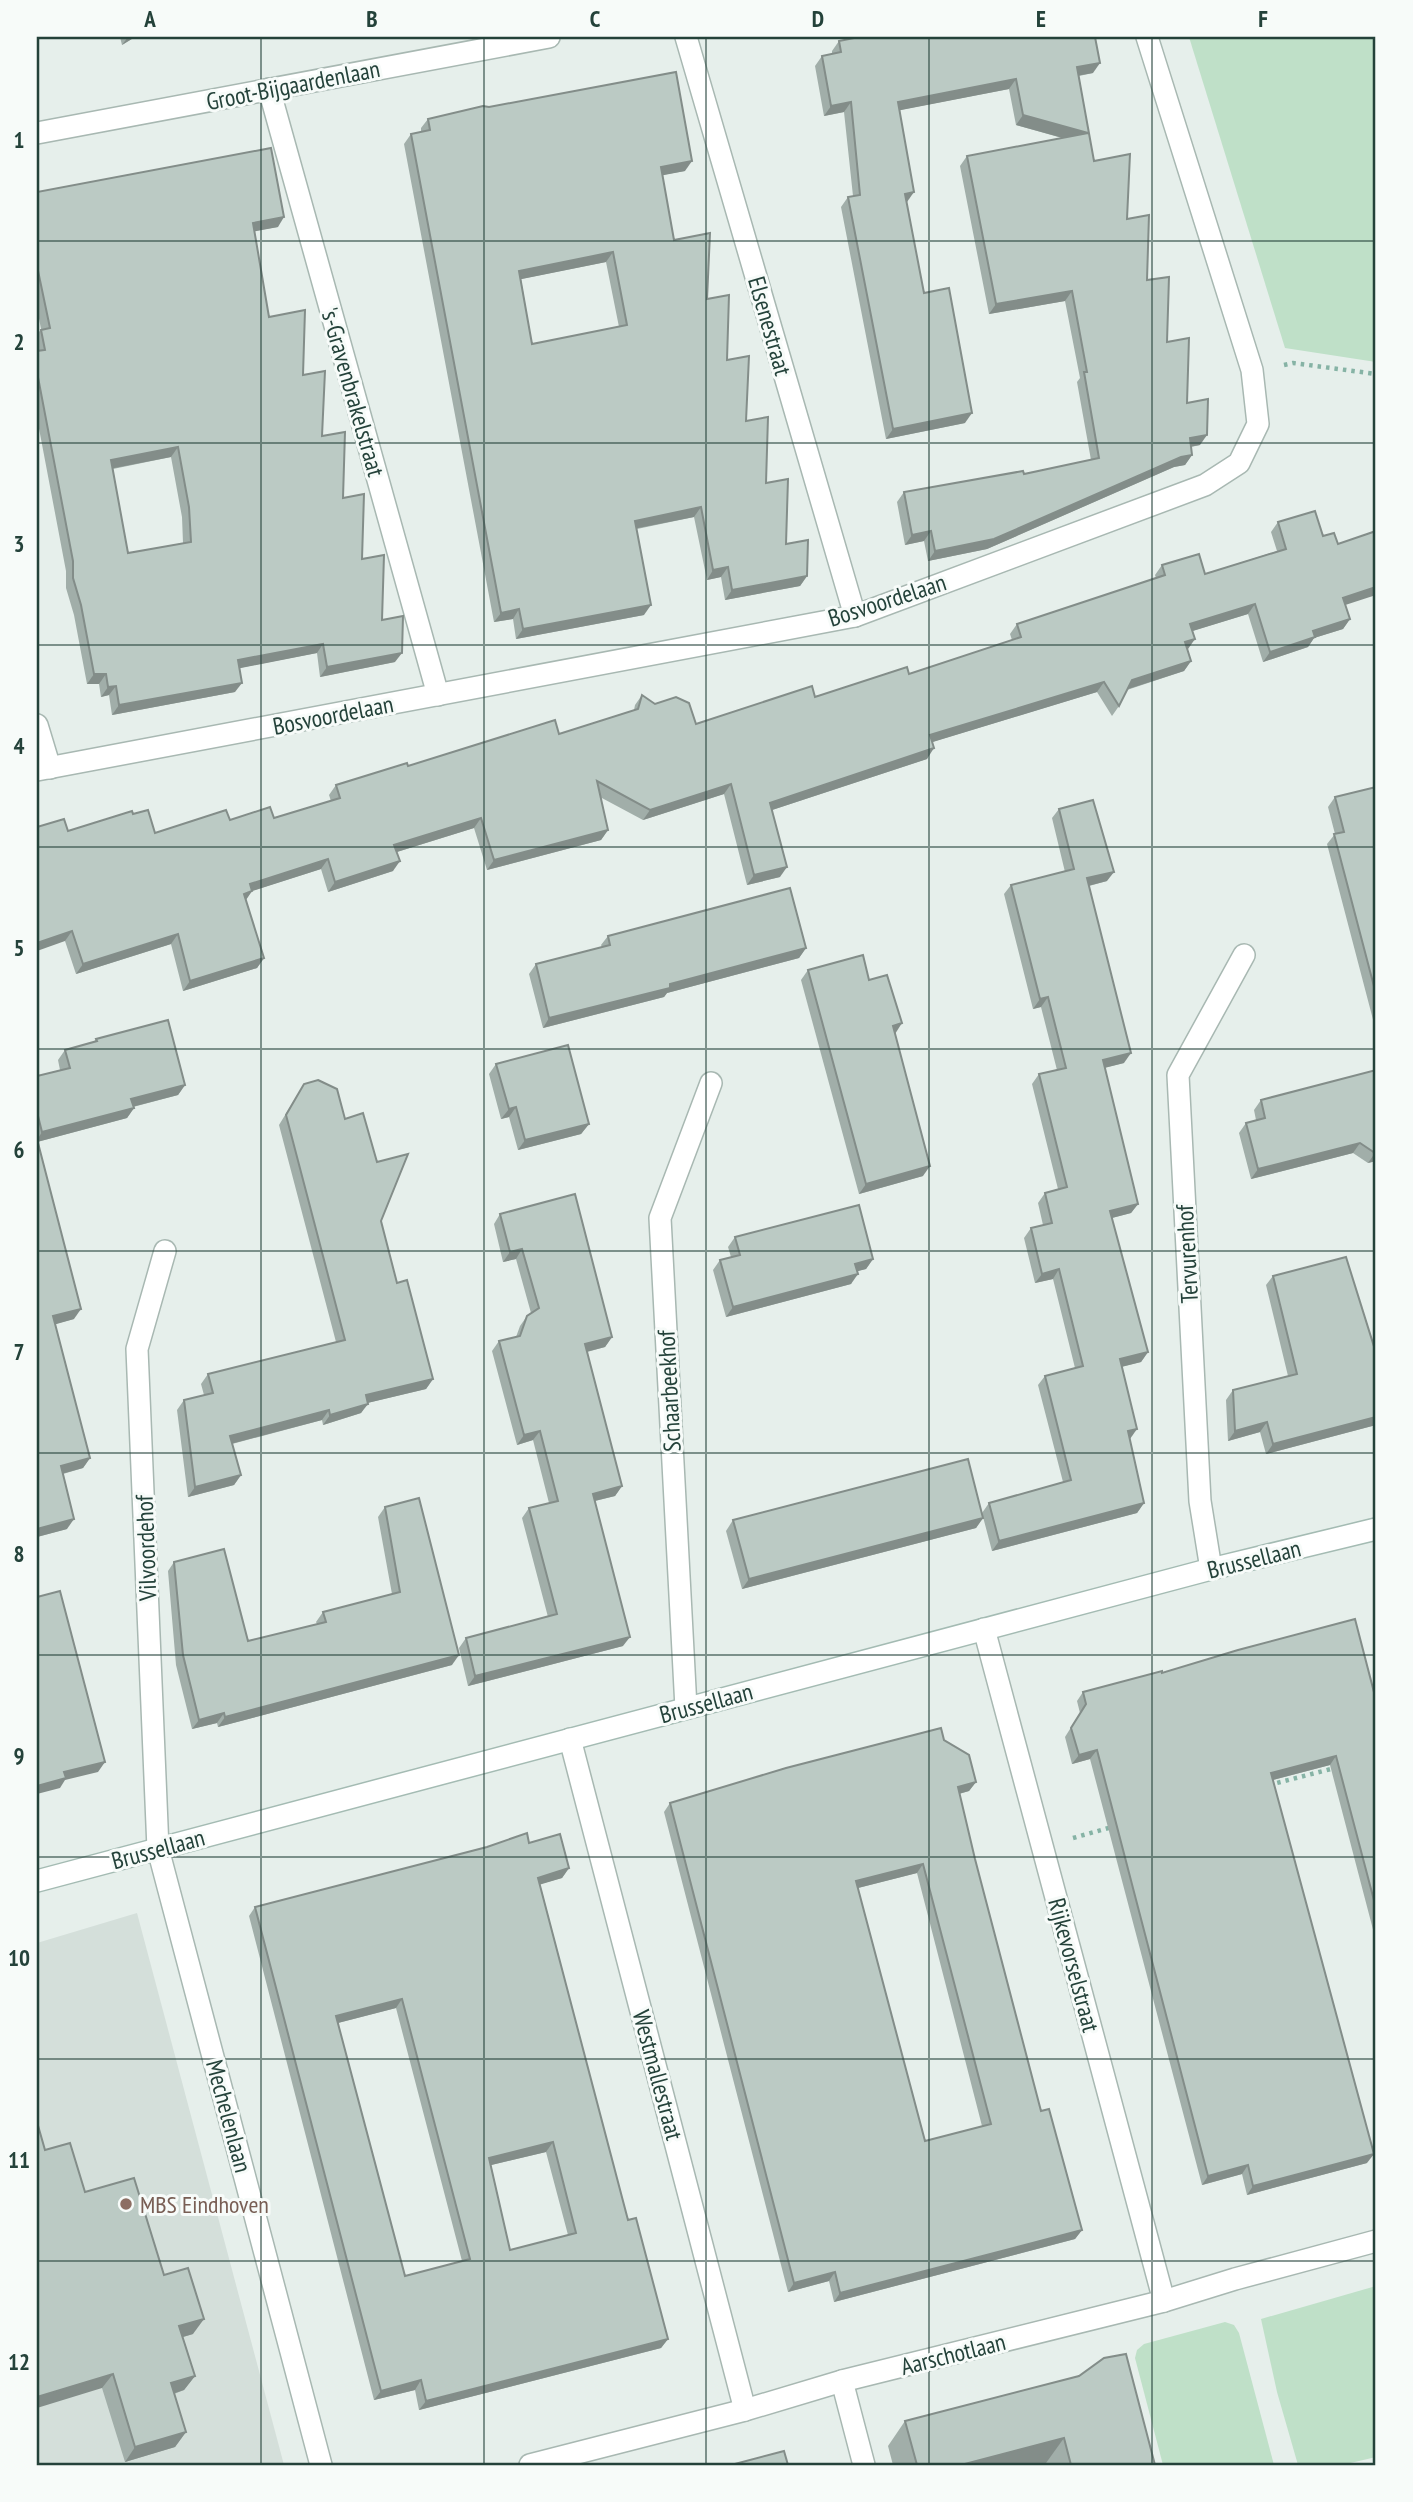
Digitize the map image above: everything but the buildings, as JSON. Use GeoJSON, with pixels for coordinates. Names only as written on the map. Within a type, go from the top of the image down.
{"type":"FeatureCollection","features":[{"type":"Feature","properties":{"kind":"street","name":"Groot-Bijgaardenlaan"},"geometry":{"type":"LineString","coordinates":[[37,133],[549,37]]}},
{"type":"Feature","properties":{"kind":"street","name":"Elsenestraat"},"geometry":{"type":"LineString","coordinates":[[686,37],[855,616]]}},
{"type":"Feature","properties":{"kind":"street","name":"Bosvoordelaan"},"geometry":{"type":"LineString","coordinates":[[44,769],[855,616],[1205,485],[1239,463],[1258,424],[1252,370],[1147,37]]}},
{"type":"Feature","properties":{"kind":"street","name":"'s-Gravenbrakelstraat"},"geometry":{"type":"LineString","coordinates":[[269,89],[438,695]]}},
{"type":"Feature","properties":{"kind":"street"},"geometry":{"type":"LineString","coordinates":[[37,725],[44,769]]}},
{"type":"Feature","properties":{"kind":"street","name":"Tervurenhof"},"geometry":{"type":"LineString","coordinates":[[1211,1569],[1200,1502],[1178,1075],[1244,955]]}},
{"type":"Feature","properties":{"kind":"street","name":"Schaarbeekhof"},"geometry":{"type":"LineString","coordinates":[[686,1708],[660,1218],[711,1083]]}},
{"type":"Feature","properties":{"kind":"street","name":"Vilvoordehof"},"geometry":{"type":"LineString","coordinates":[[158,1849],[137,1349],[165,1251]]}},
{"type":"Feature","properties":{"kind":"street","name":"Brussellaan"},"geometry":{"type":"LineString","coordinates":[[37,1881],[1211,1569],[1376,1529]]}},
{"type":"Feature","properties":{"kind":"street","name":"Rijkevorselstraat"},"geometry":{"type":"LineString","coordinates":[[984,1629],[1164,2301]]}},
{"type":"Feature","properties":{"kind":"street","name":"Westmallestraat"},"geometry":{"type":"LineString","coordinates":[[570,1739],[745,2410]]}},
{"type":"Feature","properties":{"kind":"street","name":"Mechelenlaan"},"geometry":{"type":"LineString","coordinates":[[158,1849],[321,2465]]}},
{"type":"Feature","properties":{"kind":"street","name":"Aarschotlaan"},"geometry":{"type":"LineString","coordinates":[[530,2465],[745,2410],[842,2381],[1164,2301],[1376,2241]]}},
{"type":"Feature","properties":{"kind":"street"},"geometry":{"type":"LineString","coordinates":[[842,2381],[864,2465]]}},
{"type":"Feature","properties":{"kind":"path"},"geometry":{"type":"LineString","coordinates":[[1252,370],[1293,363],[1376,374]]}},
{"type":"Feature","properties":{"kind":"path"},"geometry":{"type":"LineString","coordinates":[[1257,1788],[1336,1767]]}},
{"type":"Feature","properties":{"kind":"path"},"geometry":{"type":"LineString","coordinates":[[1084,1835],[1124,1824]]}},
{"type":"Feature","properties":{"kind":"shaded area","name":"MBS Eindhoven"},"geometry":{"type":"Polygon","coordinates":[[[137,1913],[284,2465],[37,2465],[37,1943],[137,1913]]]}},
{"type":"Feature","properties":{"kind":"green space"},"geometry":{"type":"Polygon","coordinates":[[[1189,37],[1376,37],[1376,362],[1285,348],[1189,37]]]}},
{"type":"Feature","properties":{"kind":"green space"},"geometry":{"type":"Polygon","coordinates":[[[1376,2286],[1376,2457],[1342,2465],[1298,2465],[1277,2392],[1261,2319],[1376,2286]]]}},
{"type":"Feature","properties":{"kind":"green space"},"geometry":{"type":"Polygon","coordinates":[[[1225,2322],[1234,2325],[1239,2333],[1274,2465],[1163,2465],[1135,2358],[1137,2350],[1144,2344],[1225,2322]]]}},
{"type":"Feature","properties":{"kind":"place","name":"MBS Eindhoven"},"geometry":{"type":"Point","coordinates":[126,2204]}}]}
